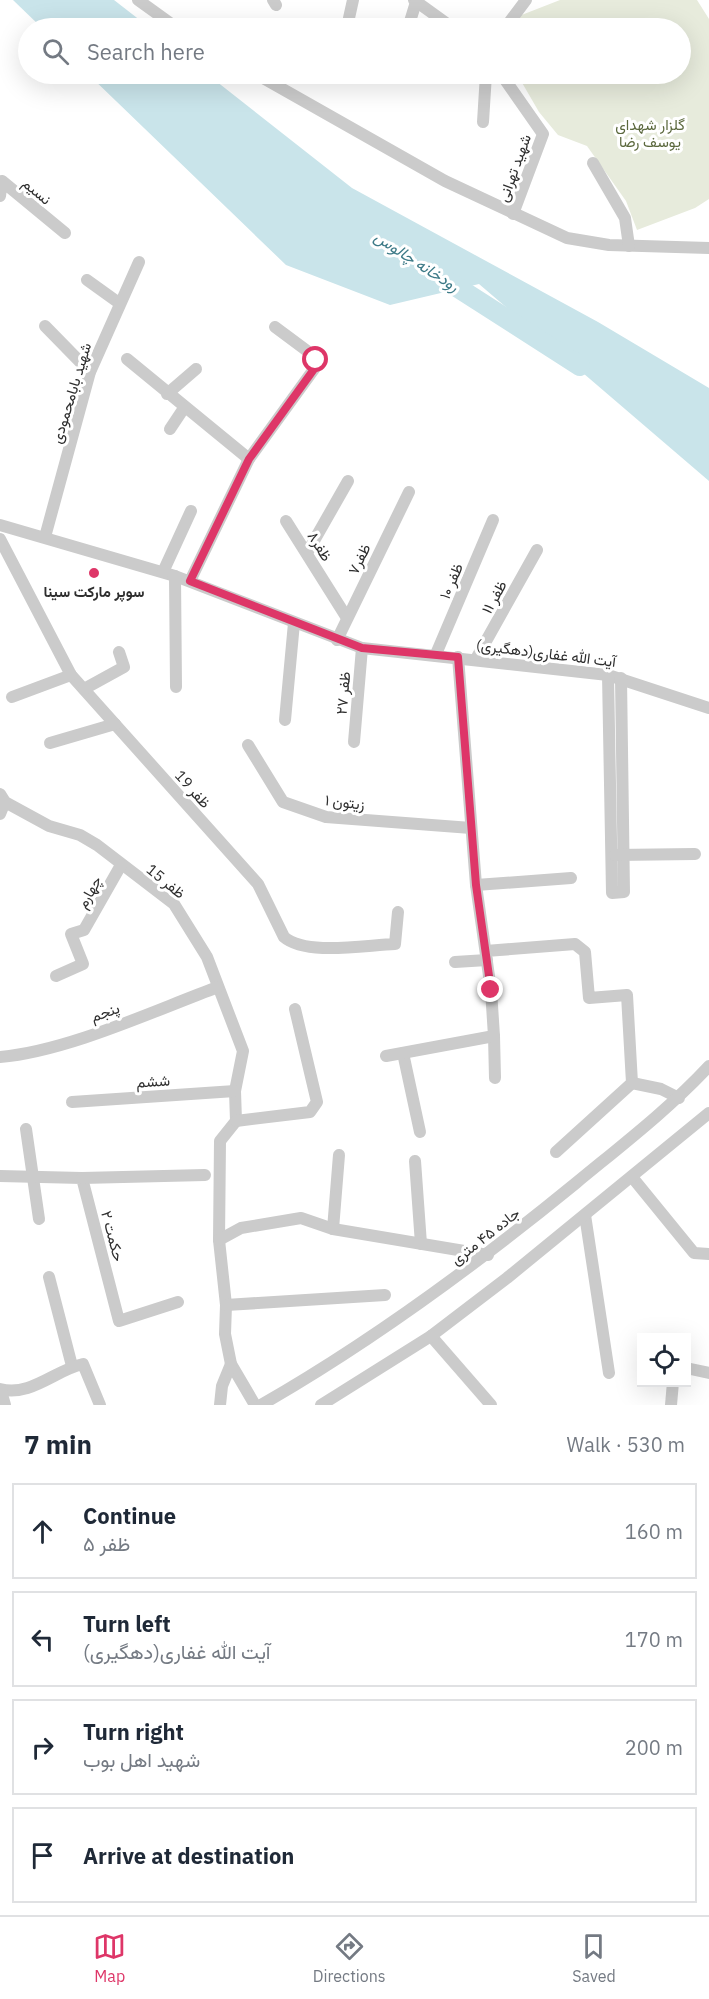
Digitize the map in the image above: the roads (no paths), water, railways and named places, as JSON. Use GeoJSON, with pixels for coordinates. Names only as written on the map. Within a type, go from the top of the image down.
{"type":"FeatureCollection","features":[{"type":"Feature","properties":{"kind":"street"},"geometry":{"type":"LineString","coordinates":[[138,0],[163,18]]}},
{"type":"Feature","properties":{"kind":"street"},"geometry":{"type":"LineString","coordinates":[[350,18],[353,0]]}},
{"type":"Feature","properties":{"kind":"street"},"geometry":{"type":"LineString","coordinates":[[512,18],[526,0]]}},
{"type":"Feature","properties":{"kind":"street"},"geometry":{"type":"LineString","coordinates":[[411,18],[415,1],[439,18]]}},
{"type":"Feature","properties":{"kind":"street"},"geometry":{"type":"LineString","coordinates":[[274,84],[445,181],[567,238],[629,246],[709,249]]}},
{"type":"Feature","properties":{"kind":"street"},"geometry":{"type":"LineString","coordinates":[[483,122],[485,84]]}},
{"type":"Feature","properties":{"kind":"street","name":"شهید تهرانی"},"geometry":{"type":"LineString","coordinates":[[508,84],[543,134],[513,214]]}},
{"type":"Feature","properties":{"kind":"street"},"geometry":{"type":"LineString","coordinates":[[593,163],[625,218],[629,246]]}},
{"type":"Feature","properties":{"kind":"street","name":"نسیم"},"geometry":{"type":"LineString","coordinates":[[0,196],[2,181],[65,233]]}},
{"type":"Feature","properties":{"kind":"street"},"geometry":{"type":"LineString","coordinates":[[685,247],[709,239]]}},
{"type":"Feature","properties":{"kind":"street","name":"شهید بابامحمودی"},"geometry":{"type":"LineString","coordinates":[[45,537],[90,372],[139,262]]}},
{"type":"Feature","properties":{"kind":"street"},"geometry":{"type":"LineString","coordinates":[[87,280],[119,303]]}},
{"type":"Feature","properties":{"kind":"street"},"geometry":{"type":"LineString","coordinates":[[45,326],[90,372]]}},
{"type":"Feature","properties":{"kind":"street"},"geometry":{"type":"LineString","coordinates":[[190,581],[249,459],[317,365],[314,356],[275,327]]}},
{"type":"Feature","properties":{"kind":"street"},"geometry":{"type":"LineString","coordinates":[[127,359],[249,459]]}},
{"type":"Feature","properties":{"kind":"street"},"geometry":{"type":"LineString","coordinates":[[167,394],[196,369]]}},
{"type":"Feature","properties":{"kind":"street"},"geometry":{"type":"LineString","coordinates":[[170,429],[184,408]]}},
{"type":"Feature","properties":{"kind":"street"},"geometry":{"type":"LineString","coordinates":[[307,553],[348,481]]}},
{"type":"Feature","properties":{"kind":"street","name":"ظفر۷"},"geometry":{"type":"LineString","coordinates":[[338,640],[409,492]]}},
{"type":"Feature","properties":{"kind":"street"},"geometry":{"type":"LineString","coordinates":[[176,687],[169,574],[191,511]]}},
{"type":"Feature","properties":{"kind":"street","name":"ظفر ۱۰"},"geometry":{"type":"LineString","coordinates":[[436,654],[493,520]]}},
{"type":"Feature","properties":{"kind":"street","name":"ظفر۸"},"geometry":{"type":"LineString","coordinates":[[286,521],[347,618]]}},
{"type":"Feature","properties":{"kind":"street","name":"آیت الله غفاری(دهگیری)"},"geometry":{"type":"LineString","coordinates":[[0,525],[190,581],[362,648],[436,654],[614,676],[709,708]]}},
{"type":"Feature","properties":{"kind":"street","name":"ظفر 19"},"geometry":{"type":"LineString","coordinates":[[0,539],[71,675],[258,884],[284,936],[291,943],[306,948],[395,944],[398,912]]}},
{"type":"Feature","properties":{"kind":"street","name":"ظفر ۱۱"},"geometry":{"type":"LineString","coordinates":[[476,659],[537,550]]}},
{"type":"Feature","properties":{"kind":"street"},"geometry":{"type":"LineString","coordinates":[[285,720],[294,623]]}},
{"type":"Feature","properties":{"kind":"street","name":"ظفر ۲۷"},"geometry":{"type":"LineString","coordinates":[[354,742],[362,648]]}},
{"type":"Feature","properties":{"kind":"street"},"geometry":{"type":"LineString","coordinates":[[84,689],[124,667],[119,652]]}},
{"type":"Feature","properties":{"kind":"street"},"geometry":{"type":"LineString","coordinates":[[458,657],[476,885],[487,956],[495,1078]]}},
{"type":"Feature","properties":{"kind":"street"},"geometry":{"type":"LineString","coordinates":[[12,697],[71,675]]}},
{"type":"Feature","properties":{"kind":"street"},"geometry":{"type":"LineString","coordinates":[[614,676],[617,855],[695,854]]}},
{"type":"Feature","properties":{"kind":"street"},"geometry":{"type":"LineString","coordinates":[[50,743],[115,724]]}},
{"type":"Feature","properties":{"kind":"street","name":"زیتون ۱"},"geometry":{"type":"LineString","coordinates":[[248,745],[283,802],[326,817],[471,828]]}},
{"type":"Feature","properties":{"kind":"street"},"geometry":{"type":"LineString","coordinates":[[0,814],[2,798]]}},
{"type":"Feature","properties":{"kind":"street","name":"ظفر 15"},"geometry":{"type":"LineString","coordinates":[[2,798],[48,826],[80,835],[174,904],[207,957],[243,1051],[235,1091],[236,1120]]}},
{"type":"Feature","properties":{"kind":"street","name":"چهارم"},"geometry":{"type":"LineString","coordinates":[[56,976],[83,964],[71,934],[84,930],[121,865]]}},
{"type":"Feature","properties":{"kind":"street"},"geometry":{"type":"LineString","coordinates":[[476,885],[571,878]]}},
{"type":"Feature","properties":{"kind":"street"},"geometry":{"type":"LineString","coordinates":[[455,962],[575,944],[585,952],[588,998],[627,995],[632,1083]]}},
{"type":"Feature","properties":{"kind":"street","name":"پنجم"},"geometry":{"type":"LineString","coordinates":[[0,1057],[22,1055],[65,1043],[218,987]]}},
{"type":"Feature","properties":{"kind":"street"},"geometry":{"type":"LineString","coordinates":[[255,1405],[231,1364],[225,1334],[226,1305],[219,1240],[220,1141],[236,1120],[310,1112],[317,1102],[295,1009]]}},
{"type":"Feature","properties":{"kind":"street"},"geometry":{"type":"LineString","coordinates":[[386,1056],[494,1036]]}},
{"type":"Feature","properties":{"kind":"street"},"geometry":{"type":"LineString","coordinates":[[403,1053],[420,1132]]}},
{"type":"Feature","properties":{"kind":"street","name":"جاده ۴۵ متری"},"geometry":{"type":"LineString","coordinates":[[261,1405],[413,1308],[488,1255],[679,1098],[709,1066]]}},
{"type":"Feature","properties":{"kind":"street"},"geometry":{"type":"LineString","coordinates":[[632,1083],[661,1089],[679,1098]]}},
{"type":"Feature","properties":{"kind":"street"},"geometry":{"type":"LineString","coordinates":[[556,1152],[632,1083]]}},
{"type":"Feature","properties":{"kind":"street","name":"ششم"},"geometry":{"type":"LineString","coordinates":[[72,1102],[235,1091]]}},
{"type":"Feature","properties":{"kind":"street"},"geometry":{"type":"LineString","coordinates":[[321,1405],[431,1336],[708,1116]]}},
{"type":"Feature","properties":{"kind":"street"},"geometry":{"type":"LineString","coordinates":[[26,1129],[39,1219]]}},
{"type":"Feature","properties":{"kind":"street"},"geometry":{"type":"LineString","coordinates":[[333,1229],[339,1155]]}},
{"type":"Feature","properties":{"kind":"street"},"geometry":{"type":"LineString","coordinates":[[415,1161],[421,1244]]}},
{"type":"Feature","properties":{"kind":"street"},"geometry":{"type":"LineString","coordinates":[[0,1176],[82,1179],[205,1175]]}},
{"type":"Feature","properties":{"kind":"street"},"geometry":{"type":"LineString","coordinates":[[632,1177],[694,1253],[709,1254]]}},
{"type":"Feature","properties":{"kind":"street","name":"حکمت ۲"},"geometry":{"type":"LineString","coordinates":[[82,1179],[119,1321],[178,1302]]}},
{"type":"Feature","properties":{"kind":"street"},"geometry":{"type":"LineString","coordinates":[[585,1215],[609,1373]]}},
{"type":"Feature","properties":{"kind":"street"},"geometry":{"type":"LineString","coordinates":[[219,1240],[241,1228],[301,1218],[333,1229],[488,1255]]}},
{"type":"Feature","properties":{"kind":"street"},"geometry":{"type":"LineString","coordinates":[[49,1277],[72,1366]]}},
{"type":"Feature","properties":{"kind":"street"},"geometry":{"type":"LineString","coordinates":[[226,1305],[385,1295]]}},
{"type":"Feature","properties":{"kind":"street"},"geometry":{"type":"LineString","coordinates":[[431,1336],[491,1405]]}},
{"type":"Feature","properties":{"kind":"street"},"geometry":{"type":"LineString","coordinates":[[5,1405],[1,1390],[25,1389],[72,1366],[83,1364],[100,1405]]}},
{"type":"Feature","properties":{"kind":"street"},"geometry":{"type":"LineString","coordinates":[[220,1405],[222,1386],[231,1364]]}},
{"type":"Feature","properties":{"kind":"street"},"geometry":{"type":"LineString","coordinates":[[691,1369],[709,1373]]}},
{"type":"Feature","properties":{"kind":"street"},"geometry":{"type":"LineString","coordinates":[[671,1405],[672,1387]]}},
{"type":"Feature","properties":{"kind":"water"},"geometry":{"type":"Polygon","coordinates":[[[13,0],[114,0],[137,18],[32,18],[13,0]]]}},
{"type":"Feature","properties":{"kind":"water"},"geometry":{"type":"Polygon","coordinates":[[[98,84],[220,84],[352,188],[598,322],[709,388],[709,481],[479,284],[390,305],[286,265],[98,84]]]}},
{"type":"Feature","properties":{"kind":"waterway","name":"رودخانه چالوس"},"geometry":{"type":"LineString","coordinates":[[438,275],[580,366]]}},
{"type":"Feature","properties":{"kind":"place","name":"سوپر مارکت سینا"},"geometry":{"type":"Point","coordinates":[94,573]}},
{"type":"Feature","properties":{"kind":"park label","name":"گلزار شهدای یوسف رضا"},"geometry":{"type":"Point","coordinates":[650,132]}}]}
